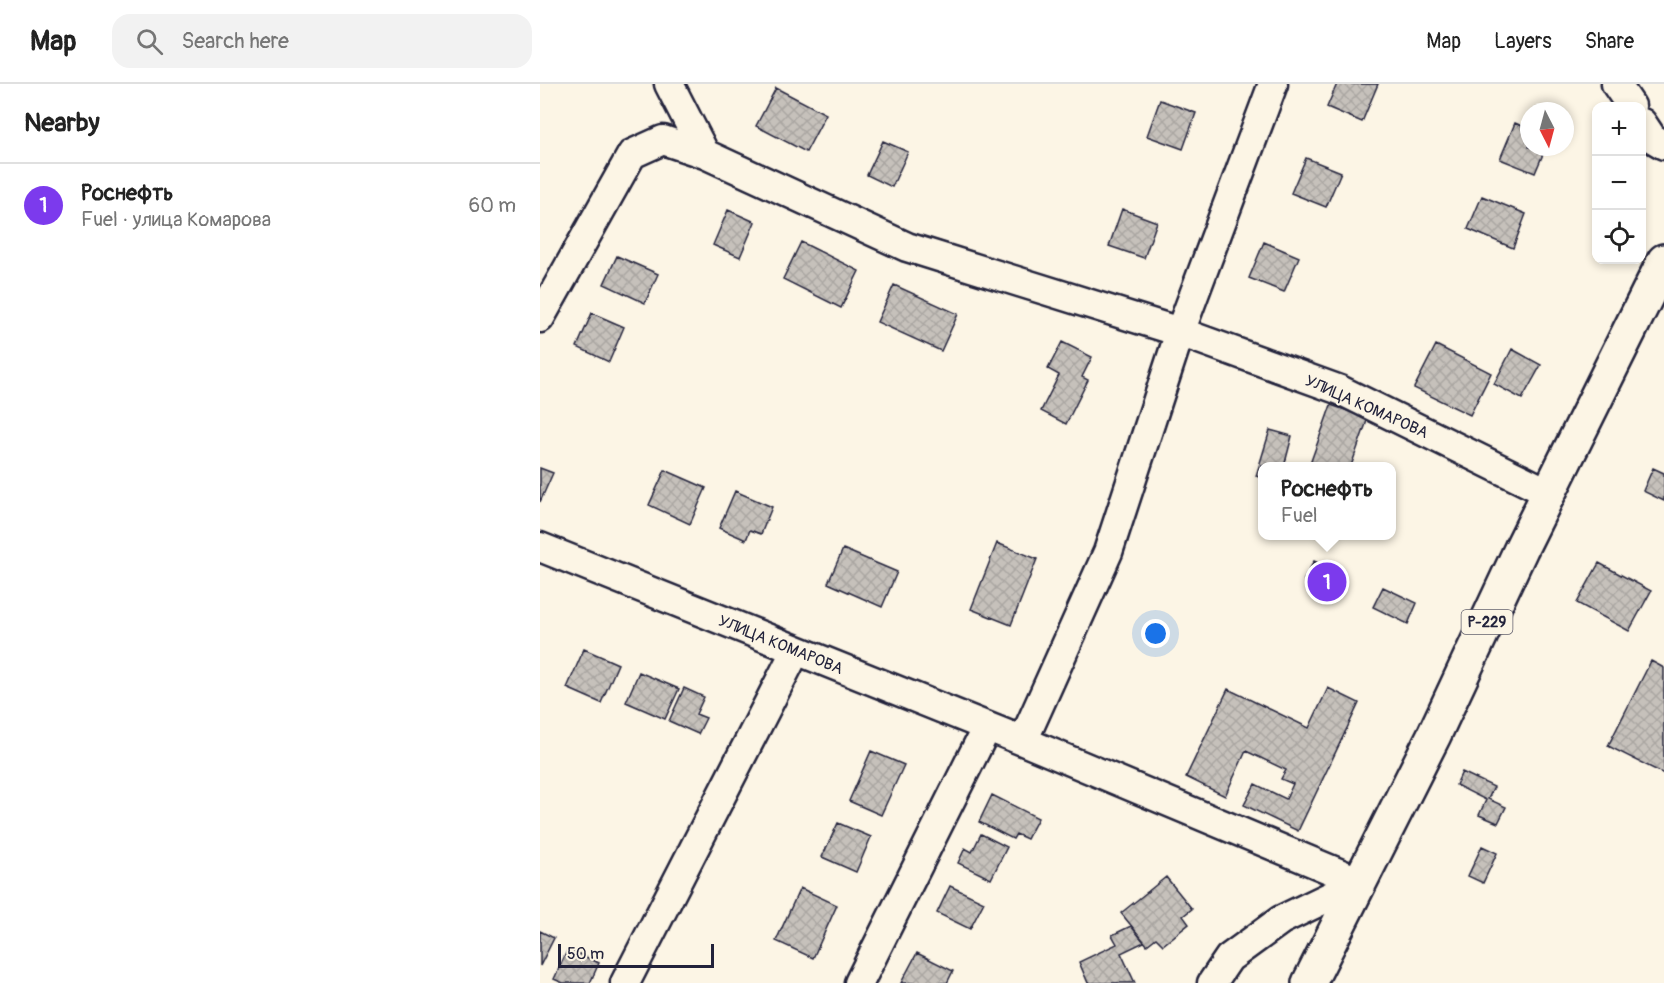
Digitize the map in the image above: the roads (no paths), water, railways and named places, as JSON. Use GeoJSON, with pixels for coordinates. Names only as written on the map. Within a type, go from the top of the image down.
{"type":"FeatureCollection","features":[{"type":"Feature","properties":{"kind":"highway","name":"Р-229"},"geometry":{"type":"LineString","coordinates":[[1309,983],[1434,735],[1521,549],[1664,261]]}},
{"type":"Feature","properties":{"kind":"street"},"geometry":{"type":"LineString","coordinates":[[669,84],[705,154]]}},
{"type":"Feature","properties":{"kind":"street"},"geometry":{"type":"LineString","coordinates":[[1023,741],[1108,552],[1180,332],[1274,84]]}},
{"type":"Feature","properties":{"kind":"street"},"geometry":{"type":"LineString","coordinates":[[1616,84],[1628,102]]}},
{"type":"Feature","properties":{"kind":"street"},"geometry":{"type":"LineString","coordinates":[[1646,130],[1652,138],[1664,145]]}},
{"type":"Feature","properties":{"kind":"street","name":"УЛИЦА КОМАРОВА"},"geometry":{"type":"LineString","coordinates":[[540,318],[632,154],[663,140],[705,154],[907,247],[1180,332],[1340,390],[1549,493]]}},
{"type":"Feature","properties":{"kind":"street","name":"УЛИЦА КОМАРОВА"},"geometry":{"type":"LineString","coordinates":[[540,547],[1023,741],[1360,882]]}},
{"type":"Feature","properties":{"kind":"street"},"geometry":{"type":"LineString","coordinates":[[625,983],[796,650]]}},
{"type":"Feature","properties":{"kind":"street"},"geometry":{"type":"LineString","coordinates":[[859,983],[987,727]]}},
{"type":"Feature","properties":{"kind":"street"},"geometry":{"type":"LineString","coordinates":[[1212,983],[1229,958],[1281,920],[1360,882]]}},
{"type":"Feature","properties":{"kind":"place","name":"Роснефть"},"geometry":{"type":"Point","coordinates":[1327,582]}}]}
